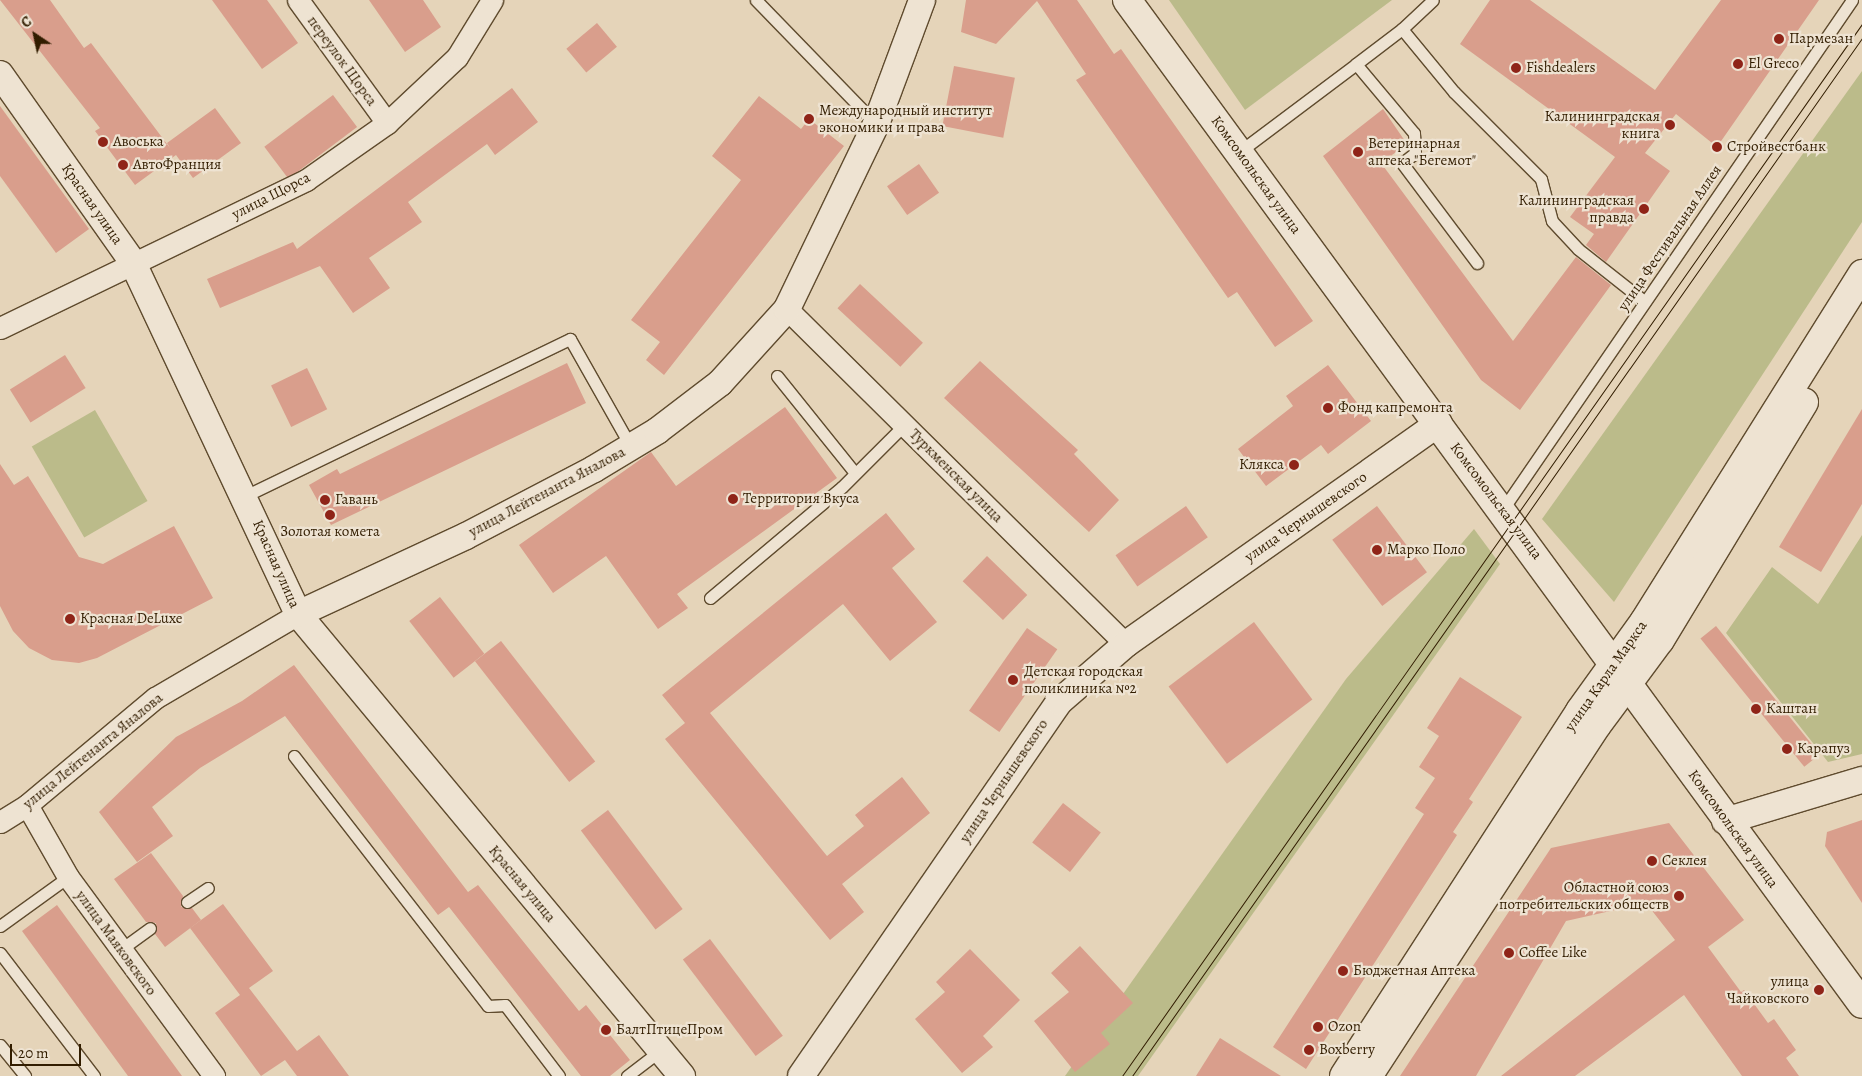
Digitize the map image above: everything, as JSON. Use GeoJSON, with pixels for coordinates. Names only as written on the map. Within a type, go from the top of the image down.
{"type":"FeatureCollection","features":[{"type":"Feature","properties":{"kind":"main road","name":"Комсомольская улица"},"geometry":{"type":"LineString","coordinates":[[1127,0],[1439,423],[1508,500],[1622,673],[1725,821],[1862,1004]]}},
{"type":"Feature","properties":{"kind":"main road","name":"улица Карла Маркса"},"geometry":{"type":"LineString","coordinates":[[1344,1076],[1622,673],[1862,274]]}},
{"type":"Feature","properties":{"kind":"main road","name":"улица Карла Маркса"},"geometry":{"type":"LineString","coordinates":[[1368,1076],[1597,725],[1622,673],[1660,640],[1862,307]]}},
{"type":"Feature","properties":{"kind":"street","name":"переулок Щорса"},"geometry":{"type":"LineString","coordinates":[[298,0],[387,123]]}},
{"type":"Feature","properties":{"kind":"street","name":"улица Щорса"},"geometry":{"type":"LineString","coordinates":[[0,328],[132,261],[162,251],[306,180],[387,123],[457,57],[492,0]]}},
{"type":"Feature","properties":{"kind":"street","name":"улица Лейтенанта Яналова"},"geometry":{"type":"LineString","coordinates":[[0,822],[27,805],[155,698],[298,614],[466,536],[631,447],[720,383],[787,309],[876,124],[922,0]]}},
{"type":"Feature","properties":{"kind":"street","name":"Красная улица"},"geometry":{"type":"LineString","coordinates":[[0,74],[132,261],[245,496],[298,614],[682,1076]]}},
{"type":"Feature","properties":{"kind":"street","name":"Туркменская улица"},"geometry":{"type":"LineString","coordinates":[[787,309],[1126,644]]}},
{"type":"Feature","properties":{"kind":"street","name":"улица Чернышевского"},"geometry":{"type":"LineString","coordinates":[[801,1076],[1059,702],[1126,644],[1439,423]]}},
{"type":"Feature","properties":{"kind":"street"},"geometry":{"type":"LineString","coordinates":[[1725,821],[1862,780]]}},
{"type":"Feature","properties":{"kind":"street","name":"улица Маяковского"},"geometry":{"type":"LineString","coordinates":[[27,805],[68,877],[214,1076]]}},
{"type":"Feature","properties":{"kind":"lane"},"geometry":{"type":"LineString","coordinates":[[756,0],[876,124]]}},
{"type":"Feature","properties":{"kind":"lane"},"geometry":{"type":"LineString","coordinates":[[1239,152],[1402,29],[1432,0]]}},
{"type":"Feature","properties":{"kind":"lane","name":"улица Фестивальная Аллея"},"geometry":{"type":"LineString","coordinates":[[1508,500],[1852,0]]}},
{"type":"Feature","properties":{"kind":"lane"},"geometry":{"type":"LineString","coordinates":[[1402,29],[1454,92],[1541,179],[1552,222],[1578,249],[1645,302]]}},
{"type":"Feature","properties":{"kind":"lane"},"geometry":{"type":"LineString","coordinates":[[1356,64],[1414,133],[1415,153],[1402,163],[1477,263]]}},
{"type":"Feature","properties":{"kind":"lane"},"geometry":{"type":"LineString","coordinates":[[245,496],[570,339],[631,447]]}},
{"type":"Feature","properties":{"kind":"lane"},"geometry":{"type":"LineString","coordinates":[[777,376],[855,473]]}},
{"type":"Feature","properties":{"kind":"lane"},"geometry":{"type":"LineString","coordinates":[[710,598],[855,473],[904,425]]}},
{"type":"Feature","properties":{"kind":"lane"},"geometry":{"type":"LineString","coordinates":[[294,756],[488,1006],[505,1005],[559,1076]]}},
{"type":"Feature","properties":{"kind":"lane"},"geometry":{"type":"LineString","coordinates":[[0,926],[68,877]]}},
{"type":"Feature","properties":{"kind":"lane"},"geometry":{"type":"LineString","coordinates":[[187,902],[208,888]]}},
{"type":"Feature","properties":{"kind":"lane"},"geometry":{"type":"LineString","coordinates":[[120,950],[150,928]]}},
{"type":"Feature","properties":{"kind":"lane"},"geometry":{"type":"LineString","coordinates":[[0,953],[94,1076]]}},
{"type":"Feature","properties":{"kind":"lane"},"geometry":{"type":"LineString","coordinates":[[0,1045],[25,1076]]}},
{"type":"Feature","properties":{"kind":"lane"},"geometry":{"type":"LineString","coordinates":[[627,1076],[660,1050]]}},
{"type":"Feature","properties":{"kind":"green space"},"geometry":{"type":"Polygon","coordinates":[[[1169,0],[1392,0],[1245,110],[1169,0]]]}},
{"type":"Feature","properties":{"kind":"green space"},"geometry":{"type":"Polygon","coordinates":[[[1862,71],[1862,222],[1614,602],[1542,519],[1862,71]]]}},
{"type":"Feature","properties":{"kind":"green space"},"geometry":{"type":"Polygon","coordinates":[[[95,410],[148,501],[84,537],[32,446],[95,410]]]}},
{"type":"Feature","properties":{"kind":"green space"},"geometry":{"type":"Polygon","coordinates":[[[1474,529],[1500,564],[1138,1076],[1065,1076],[1346,679],[1474,529]]]}},
{"type":"Feature","properties":{"kind":"green space"},"geometry":{"type":"Polygon","coordinates":[[[1862,535],[1862,754],[1828,762],[1726,633],[1772,567],[1818,604],[1862,535]]]}},
{"type":"Feature","properties":{"kind":"building"},"geometry":{"type":"Polygon","coordinates":[[[0,0],[50,0],[84,48],[91,43],[170,148],[167,143],[215,108],[241,143],[193,178],[176,155],[135,185],[95,131],[100,128],[0,0]]]}},
{"type":"Feature","properties":{"kind":"building"},"geometry":{"type":"Polygon","coordinates":[[[212,0],[267,0],[298,43],[262,69],[212,0]]]}},
{"type":"Feature","properties":{"kind":"building"},"geometry":{"type":"Polygon","coordinates":[[[369,0],[423,0],[441,27],[405,52],[369,0]]]}},
{"type":"Feature","properties":{"kind":"building"},"geometry":{"type":"Polygon","coordinates":[[[966,0],[1077,0],[1114,54],[1121,49],[1313,321],[1275,347],[1237,292],[1228,298],[1076,80],[1086,74],[1037,1],[996,44],[961,32],[966,0]]]}},
{"type":"Feature","properties":{"kind":"building"},"geometry":{"type":"Polygon","coordinates":[[[1490,0],[1530,0],[1655,90],[1721,0],[1819,0],[1717,147],[1676,114],[1645,153],[1670,171],[1606,262],[1586,245],[1594,234],[1570,217],[1615,157],[1460,44],[1490,0]]]}},
{"type":"Feature","properties":{"kind":"building"},"geometry":{"type":"Polygon","coordinates":[[[597,23],[617,47],[586,72],[566,49],[597,23]]]}},
{"type":"Feature","properties":{"kind":"building"},"geometry":{"type":"Polygon","coordinates":[[[954,66],[1015,78],[1003,138],[942,126],[954,66]]]}},
{"type":"Feature","properties":{"kind":"building"},"geometry":{"type":"Polygon","coordinates":[[[512,88],[538,122],[495,155],[487,144],[408,202],[422,222],[369,258],[390,288],[353,313],[320,266],[220,308],[207,279],[293,242],[297,249],[512,88]]]}},
{"type":"Feature","properties":{"kind":"building"},"geometry":{"type":"Polygon","coordinates":[[[333,95],[357,127],[288,179],[264,147],[333,95]]]}},
{"type":"Feature","properties":{"kind":"building"},"geometry":{"type":"Polygon","coordinates":[[[759,96],[801,129],[809,119],[844,146],[664,375],[646,360],[660,342],[631,320],[741,180],[712,156],[759,96]]]}},
{"type":"Feature","properties":{"kind":"building"},"geometry":{"type":"Polygon","coordinates":[[[0,106],[89,229],[56,253],[0,176],[0,106]]]}},
{"type":"Feature","properties":{"kind":"building"},"geometry":{"type":"Polygon","coordinates":[[[1383,109],[1407,144],[1381,163],[1513,341],[1576,257],[1611,285],[1520,410],[1481,380],[1323,156],[1383,109]]]}},
{"type":"Feature","properties":{"kind":"building"},"geometry":{"type":"Polygon","coordinates":[[[919,164],[939,193],[907,215],[887,186],[919,164]]]}},
{"type":"Feature","properties":{"kind":"building"},"geometry":{"type":"Polygon","coordinates":[[[860,284],[923,343],[900,367],[837,308],[860,284]]]}},
{"type":"Feature","properties":{"kind":"building"},"geometry":{"type":"Polygon","coordinates":[[[65,355],[86,388],[31,423],[10,389],[65,355]]]}},
{"type":"Feature","properties":{"kind":"building"},"geometry":{"type":"Polygon","coordinates":[[[980,361],[1078,450],[1074,454],[1119,500],[1089,532],[944,398],[980,361]]]}},
{"type":"Feature","properties":{"kind":"building"},"geometry":{"type":"Polygon","coordinates":[[[567,363],[586,403],[331,525],[309,485],[337,469],[340,474],[567,363]]]}},
{"type":"Feature","properties":{"kind":"building"},"geometry":{"type":"Polygon","coordinates":[[[1328,365],[1371,421],[1328,454],[1321,445],[1266,486],[1238,449],[1293,406],[1286,396],[1328,365]]]}},
{"type":"Feature","properties":{"kind":"building"},"geometry":{"type":"Polygon","coordinates":[[[307,368],[327,409],[291,427],[271,386],[307,368]]]}},
{"type":"Feature","properties":{"kind":"building"},"geometry":{"type":"Polygon","coordinates":[[[785,407],[837,478],[677,594],[688,608],[658,629],[606,556],[553,593],[519,545],[651,452],[676,486],[785,407]]]}},
{"type":"Feature","properties":{"kind":"building"},"geometry":{"type":"Polygon","coordinates":[[[1862,409],[1862,504],[1821,572],[1779,547],[1862,409]]]}},
{"type":"Feature","properties":{"kind":"building"},"geometry":{"type":"Polygon","coordinates":[[[0,464],[14,485],[28,476],[79,557],[103,564],[174,526],[213,598],[97,658],[79,663],[52,660],[29,648],[13,631],[0,606],[0,464]]]}},
{"type":"Feature","properties":{"kind":"building"},"geometry":{"type":"Polygon","coordinates":[[[1186,506],[1208,537],[1137,586],[1116,555],[1186,506]]]}},
{"type":"Feature","properties":{"kind":"building"},"geometry":{"type":"Polygon","coordinates":[[[1377,506],[1427,572],[1382,606],[1332,540],[1377,506]]]}},
{"type":"Feature","properties":{"kind":"building"},"geometry":{"type":"Polygon","coordinates":[[[886,513],[915,549],[892,568],[937,622],[890,661],[843,604],[710,713],[827,856],[864,826],[855,815],[902,777],[930,813],[842,884],[864,912],[830,940],[665,739],[685,723],[662,695],[886,513]]]}},
{"type":"Feature","properties":{"kind":"building"},"geometry":{"type":"Polygon","coordinates":[[[987,556],[1027,595],[1003,620],[963,581],[987,556]]]}},
{"type":"Feature","properties":{"kind":"building"},"geometry":{"type":"Polygon","coordinates":[[[440,597],[484,654],[454,678],[409,621],[440,597]]]}},
{"type":"Feature","properties":{"kind":"building"},"geometry":{"type":"Polygon","coordinates":[[[1254,622],[1312,699],[1227,764],[1169,686],[1254,622]]]}},
{"type":"Feature","properties":{"kind":"building"},"geometry":{"type":"Polygon","coordinates":[[[1716,626],[1820,754],[1804,767],[1700,639],[1716,626]]]}},
{"type":"Feature","properties":{"kind":"building","name":"Детская городская поликлиника №2"},"geometry":{"type":"Polygon","coordinates":[[[1027,628],[1057,649],[999,732],[969,711],[1027,628]]]}},
{"type":"Feature","properties":{"kind":"building"},"geometry":{"type":"Polygon","coordinates":[[[501,641],[595,762],[569,782],[475,661],[501,641]]]}},
{"type":"Feature","properties":{"kind":"building"},"geometry":{"type":"Polygon","coordinates":[[[294,665],[468,892],[478,885],[579,1011],[586,1005],[630,1060],[610,1076],[581,1076],[449,907],[438,915],[285,716],[200,768],[152,807],[173,836],[137,862],[99,812],[176,737],[242,701],[294,665]]]}},
{"type":"Feature","properties":{"kind":"building"},"geometry":{"type":"Polygon","coordinates":[[[1460,677],[1522,717],[1469,799],[1473,802],[1453,832],[1457,835],[1306,1069],[1273,1047],[1424,814],[1415,808],[1435,778],[1419,767],[1439,736],[1427,728],[1460,677]]]}},
{"type":"Feature","properties":{"kind":"building"},"geometry":{"type":"Polygon","coordinates":[[[1063,803],[1101,833],[1070,872],[1032,842],[1063,803]]]}},
{"type":"Feature","properties":{"kind":"building"},"geometry":{"type":"Polygon","coordinates":[[[608,810],[683,909],[655,929],[581,830],[608,810]]]}},
{"type":"Feature","properties":{"kind":"building"},"geometry":{"type":"Polygon","coordinates":[[[1862,820],[1862,903],[1825,846],[1827,832],[1862,820]]]}},
{"type":"Feature","properties":{"kind":"building"},"geometry":{"type":"Polygon","coordinates":[[[1669,823],[1744,920],[1708,947],[1741,992],[1744,990],[1768,1023],[1774,1019],[1796,1050],[1786,1058],[1799,1076],[1742,1076],[1684,995],[1575,1076],[1501,1076],[1675,940],[1646,903],[1566,921],[1476,1076],[1400,1076],[1551,848],[1669,823]]]}},
{"type":"Feature","properties":{"kind":"building"},"geometry":{"type":"Polygon","coordinates":[[[151,853],[183,896],[181,907],[192,908],[201,920],[165,947],[155,934],[156,923],[146,922],[114,879],[151,853]]]}},
{"type":"Feature","properties":{"kind":"building"},"geometry":{"type":"Polygon","coordinates":[[[223,904],[273,971],[249,988],[297,1051],[319,1035],[349,1076],[297,1076],[285,1060],[261,1076],[215,1013],[240,995],[190,928],[223,904]]]}},
{"type":"Feature","properties":{"kind":"building"},"geometry":{"type":"Polygon","coordinates":[[[57,905],[182,1076],[128,1076],[22,931],[57,905]]]}},
{"type":"Feature","properties":{"kind":"building"},"geometry":{"type":"Polygon","coordinates":[[[710,939],[783,1036],[756,1056],[683,959],[710,939]]]}},
{"type":"Feature","properties":{"kind":"building"},"geometry":{"type":"Polygon","coordinates":[[[1080,946],[1133,1003],[1101,1033],[1110,1044],[1075,1072],[1034,1021],[1069,992],[1051,973],[1080,946]]]}},
{"type":"Feature","properties":{"kind":"building"},"geometry":{"type":"Polygon","coordinates":[[[970,949],[1020,1000],[983,1036],[993,1047],[962,1073],[915,1019],[945,992],[936,982],[970,949]]]}},
{"type":"Feature","properties":{"kind":"building"},"geometry":{"type":"Polygon","coordinates":[[[1220,1038],[1281,1076],[1196,1076],[1220,1038]]]}},
{"type":"Feature","properties":{"kind":"tram line"},"geometry":{"type":"LineString","coordinates":[[1122,1076],[1862,24]]}},
{"type":"Feature","properties":{"kind":"tram line"},"geometry":{"type":"LineString","coordinates":[[1132,1076],[1862,38]]}},
{"type":"Feature","properties":{"kind":"place","name":"Пармезан"},"geometry":{"type":"Point","coordinates":[1779,39]}},
{"type":"Feature","properties":{"kind":"place","name":"El Greco"},"geometry":{"type":"Point","coordinates":[1738,64]}},
{"type":"Feature","properties":{"kind":"place","name":"Fishdealers"},"geometry":{"type":"Point","coordinates":[1516,68]}},
{"type":"Feature","properties":{"kind":"place","name":"Международный институт экономики и права"},"geometry":{"type":"Point","coordinates":[809,119]}},
{"type":"Feature","properties":{"kind":"place","name":"Калининградская книга"},"geometry":{"type":"Point","coordinates":[1670,125]}},
{"type":"Feature","properties":{"kind":"place","name":"Авоська"},"geometry":{"type":"Point","coordinates":[103,142]}},
{"type":"Feature","properties":{"kind":"place","name":"Стройвестбанк"},"geometry":{"type":"Point","coordinates":[1717,147]}},
{"type":"Feature","properties":{"kind":"place","name":"Ветеринарная аптека \"Бегемот\""},"geometry":{"type":"Point","coordinates":[1358,152]}},
{"type":"Feature","properties":{"kind":"place","name":"АвтоФранция"},"geometry":{"type":"Point","coordinates":[123,165]}},
{"type":"Feature","properties":{"kind":"place","name":"Калининградская правда"},"geometry":{"type":"Point","coordinates":[1644,209]}},
{"type":"Feature","properties":{"kind":"place","name":"Фонд капремонта"},"geometry":{"type":"Point","coordinates":[1328,408]}},
{"type":"Feature","properties":{"kind":"place","name":"Клякса"},"geometry":{"type":"Point","coordinates":[1294,465]}},
{"type":"Feature","properties":{"kind":"place","name":"Территория Вкуса"},"geometry":{"type":"Point","coordinates":[733,499]}},
{"type":"Feature","properties":{"kind":"place","name":"Гавань"},"geometry":{"type":"Point","coordinates":[325,500]}},
{"type":"Feature","properties":{"kind":"place","name":"Золотая комета"},"geometry":{"type":"Point","coordinates":[330,515]}},
{"type":"Feature","properties":{"kind":"place","name":"Марко Поло"},"geometry":{"type":"Point","coordinates":[1377,550]}},
{"type":"Feature","properties":{"kind":"place","name":"Красная DeLuxe"},"geometry":{"type":"Point","coordinates":[70,619]}},
{"type":"Feature","properties":{"kind":"place","name":"Детская городская поликлиника №2"},"geometry":{"type":"Point","coordinates":[1013,680]}},
{"type":"Feature","properties":{"kind":"place","name":"Каштан"},"geometry":{"type":"Point","coordinates":[1756,709]}},
{"type":"Feature","properties":{"kind":"place","name":"Карапуз"},"geometry":{"type":"Point","coordinates":[1787,749]}},
{"type":"Feature","properties":{"kind":"place","name":"Секлея"},"geometry":{"type":"Point","coordinates":[1652,861]}},
{"type":"Feature","properties":{"kind":"place","name":"Областной союз потребительских обществ"},"geometry":{"type":"Point","coordinates":[1679,896]}},
{"type":"Feature","properties":{"kind":"place","name":"Coffee Like"},"geometry":{"type":"Point","coordinates":[1509,953]}},
{"type":"Feature","properties":{"kind":"place","name":"Бюджетная Аптека"},"geometry":{"type":"Point","coordinates":[1343,971]}},
{"type":"Feature","properties":{"kind":"place","name":"улица Чайковского"},"geometry":{"type":"Point","coordinates":[1819,990]}},
{"type":"Feature","properties":{"kind":"place","name":"Ozon"},"geometry":{"type":"Point","coordinates":[1318,1027]}},
{"type":"Feature","properties":{"kind":"place","name":"БалтПтицеПром"},"geometry":{"type":"Point","coordinates":[606,1030]}},
{"type":"Feature","properties":{"kind":"place","name":"Boxberry"},"geometry":{"type":"Point","coordinates":[1309,1050]}}]}
